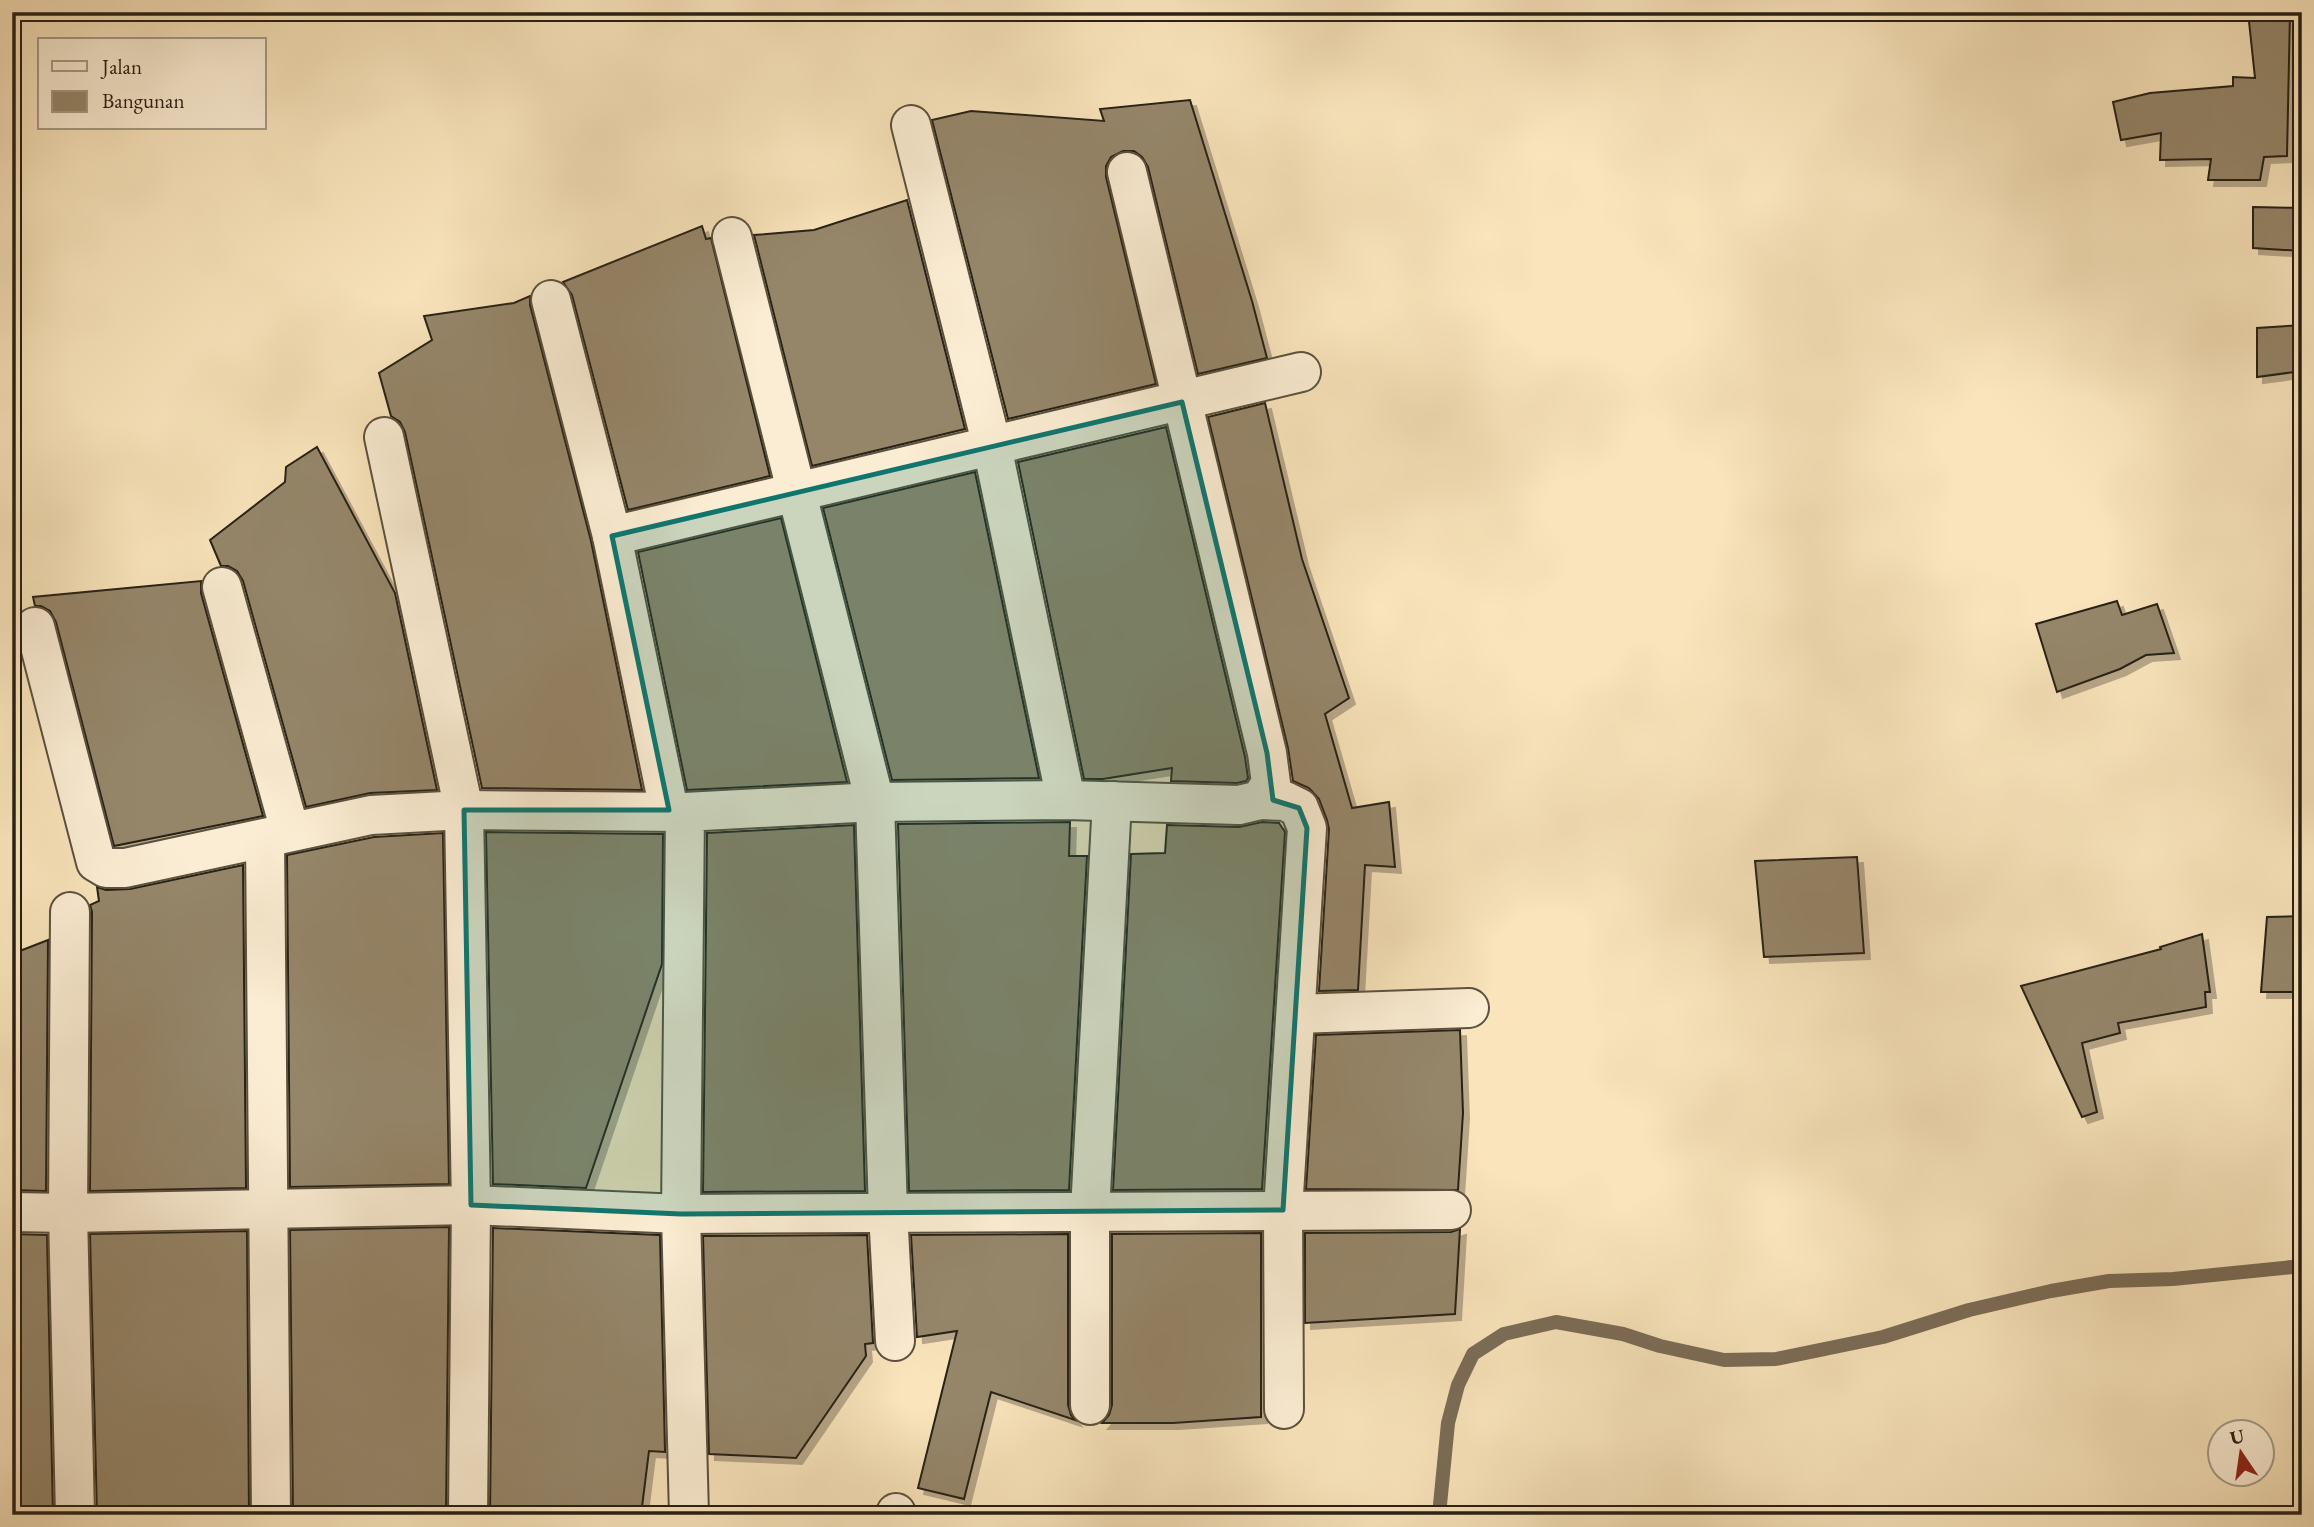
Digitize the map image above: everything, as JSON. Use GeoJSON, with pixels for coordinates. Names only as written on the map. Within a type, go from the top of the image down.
{"type":"FeatureCollection","features":[{"type":"Feature","properties":{"kind":"street"},"geometry":{"type":"LineString","coordinates":[[911,125],[992,446],[1066,800]]}},
{"type":"Feature","properties":{"kind":"street"},"geometry":{"type":"LineString","coordinates":[[1127,172],[1267,753],[1271,783],[1260,800]]}},
{"type":"Feature","properties":{"kind":"street"},"geometry":{"type":"LineString","coordinates":[[732,237],[875,802],[888,1212],[895,1340]]}},
{"type":"Feature","properties":{"kind":"street"},"geometry":{"type":"LineString","coordinates":[[551,300],[612,536],[677,811],[681,1214],[689,1515]]}},
{"type":"Feature","properties":{"kind":"street"},"geometry":{"type":"LineString","coordinates":[[612,536],[1301,372]]}},
{"type":"Feature","properties":{"kind":"street"},"geometry":{"type":"LineString","coordinates":[[384,437],[464,810],[471,1205],[468,1515]]}},
{"type":"Feature","properties":{"kind":"street"},"geometry":{"type":"LineString","coordinates":[[222,587],[277,835],[267,1210],[271,1515]]}},
{"type":"Feature","properties":{"kind":"street"},"geometry":{"type":"LineString","coordinates":[[34,627],[96,862],[106,868],[125,868],[371,815],[464,810],[677,811],[875,802],[1066,800],[1239,805],[1260,800],[1284,801],[1298,807],[1307,828],[1283,1210],[1284,1409]]}},
{"type":"Feature","properties":{"kind":"street"},"geometry":{"type":"LineString","coordinates":[[1090,1405],[1090,1211],[1112,801]]}},
{"type":"Feature","properties":{"kind":"street"},"geometry":{"type":"LineString","coordinates":[[70,912],[68,1213],[75,1515]]}},
{"type":"Feature","properties":{"kind":"street"},"geometry":{"type":"LineString","coordinates":[[1296,1014],[1469,1007]]}},
{"type":"Feature","properties":{"kind":"street"},"geometry":{"type":"LineString","coordinates":[[12,1212],[471,1205],[681,1214],[1451,1210]]}},
{"type":"Feature","properties":{"kind":"highlighted area"},"geometry":{"type":"Polygon","coordinates":[[[1182,402],[1267,753],[1273,800],[1299,808],[1307,828],[1283,1210],[681,1214],[471,1205],[464,810],[669,810],[612,536],[1182,402]]]}},
{"type":"Feature","properties":{"kind":"building"},"geometry":{"type":"Polygon","coordinates":[[[2248,12],[2290,12],[2287,156],[2264,157],[2260,180],[2208,180],[2211,159],[2160,160],[2161,133],[2121,140],[2113,102],[2150,93],[2233,86],[2233,77],[2255,78],[2248,12]]]}},
{"type":"Feature","properties":{"kind":"building"},"geometry":{"type":"Polygon","coordinates":[[[1190,100],[1267,358],[1198,374],[1148,167],[1134,151],[1123,151],[1111,157],[1106,166],[1106,177],[1156,384],[1008,419],[932,120],[971,111],[1104,121],[1100,109],[1190,100]]]}},
{"type":"Feature","properties":{"kind":"building"},"geometry":{"type":"Polygon","coordinates":[[[907,200],[965,429],[812,466],[754,235],[814,230],[907,200]]]}},
{"type":"Feature","properties":{"kind":"building"},"geometry":{"type":"Polygon","coordinates":[[[2253,207],[2302,208],[2302,251],[2253,248],[2253,207]]]}},
{"type":"Feature","properties":{"kind":"building"},"geometry":{"type":"Polygon","coordinates":[[[702,226],[706,239],[711,238],[770,476],[628,510],[572,295],[563,282],[702,226]]]}},
{"type":"Feature","properties":{"kind":"building"},"geometry":{"type":"Polygon","coordinates":[[[530,296],[530,305],[591,541],[642,790],[482,788],[405,432],[400,422],[391,416],[379,373],[432,340],[424,316],[514,303],[530,296]]]}},
{"type":"Feature","properties":{"kind":"building"},"geometry":{"type":"Polygon","coordinates":[[[2302,325],[2302,371],[2257,377],[2257,328],[2302,325]]]}},
{"type":"Feature","properties":{"kind":"building"},"geometry":{"type":"Polygon","coordinates":[[[1265,403],[1302,559],[1349,698],[1325,714],[1352,808],[1389,802],[1395,867],[1365,865],[1358,990],[1319,991],[1329,829],[1319,799],[1309,788],[1293,781],[1288,748],[1208,417],[1265,403]]]}},
{"type":"Feature","properties":{"kind":"building"},"geometry":{"type":"Polygon","coordinates":[[[1166,427],[1245,757],[1248,778],[1237,783],[1171,781],[1172,768],[1103,779],[1084,779],[1018,462],[1166,427]]]}},
{"type":"Feature","properties":{"kind":"building"},"geometry":{"type":"Polygon","coordinates":[[[317,447],[395,593],[437,790],[370,793],[306,807],[243,581],[237,571],[221,566],[210,540],[285,482],[286,467],[317,447]]]}},
{"type":"Feature","properties":{"kind":"building"},"geometry":{"type":"Polygon","coordinates":[[[975,472],[1039,778],[892,780],[823,508],[975,472]]]}},
{"type":"Feature","properties":{"kind":"building"},"geometry":{"type":"Polygon","coordinates":[[[781,518],[847,782],[687,790],[638,552],[781,518]]]}},
{"type":"Feature","properties":{"kind":"building"},"geometry":{"type":"Polygon","coordinates":[[[201,581],[201,593],[263,816],[114,846],[56,622],[50,611],[35,606],[33,597],[201,581]]]}},
{"type":"Feature","properties":{"kind":"building"},"geometry":{"type":"Polygon","coordinates":[[[2117,601],[2122,615],[2157,604],[2174,653],[2146,655],[2120,669],[2057,692],[2036,624],[2117,601]]]}},
{"type":"Feature","properties":{"kind":"building"},"geometry":{"type":"Polygon","coordinates":[[[1070,822],[1069,856],[1087,856],[1069,1190],[909,1191],[898,824],[1070,822]]]}},
{"type":"Feature","properties":{"kind":"building"},"geometry":{"type":"Polygon","coordinates":[[[1262,822],[1279,823],[1285,832],[1262,1189],[1113,1190],[1131,854],[1165,853],[1167,825],[1239,827],[1262,822]]]}},
{"type":"Feature","properties":{"kind":"building"},"geometry":{"type":"Polygon","coordinates":[[[854,825],[865,1191],[703,1192],[707,833],[854,825]]]}},
{"type":"Feature","properties":{"kind":"building"},"geometry":{"type":"Polygon","coordinates":[[[486,832],[663,834],[662,964],[586,1188],[493,1184],[486,832]]]}},
{"type":"Feature","properties":{"kind":"building"},"geometry":{"type":"Polygon","coordinates":[[[443,833],[449,1184],[290,1187],[287,855],[374,837],[443,833]]]}},
{"type":"Feature","properties":{"kind":"building"},"geometry":{"type":"Polygon","coordinates":[[[1857,857],[1864,953],[1764,957],[1755,861],[1857,857]]]}},
{"type":"Feature","properties":{"kind":"building"},"geometry":{"type":"Polygon","coordinates":[[[243,865],[246,1188],[90,1191],[90,905],[99,901],[97,887],[106,890],[130,889],[243,865]]]}},
{"type":"Feature","properties":{"kind":"building"},"geometry":{"type":"Polygon","coordinates":[[[2302,916],[2302,992],[2261,992],[2267,917],[2302,916]]]}},
{"type":"Feature","properties":{"kind":"building"},"geometry":{"type":"Polygon","coordinates":[[[2202,934],[2210,992],[2205,992],[2206,1007],[2118,1023],[2120,1033],[2082,1043],[2097,1112],[2082,1117],[2021,986],[2161,949],[2160,947],[2202,934]]]}},
{"type":"Feature","properties":{"kind":"building"},"geometry":{"type":"Polygon","coordinates":[[[48,940],[46,1191],[12,1190],[12,954],[48,940]]]}},
{"type":"Feature","properties":{"kind":"building"},"geometry":{"type":"Polygon","coordinates":[[[1460,1030],[1463,1113],[1458,1190],[1306,1189],[1316,1035],[1460,1030]]]}},
{"type":"Feature","properties":{"kind":"building"},"geometry":{"type":"Polygon","coordinates":[[[449,1227],[446,1515],[293,1515],[290,1230],[449,1227]]]}},
{"type":"Feature","properties":{"kind":"building"},"geometry":{"type":"Polygon","coordinates":[[[493,1228],[660,1235],[665,1452],[649,1451],[641,1515],[490,1515],[493,1228]]]}},
{"type":"Feature","properties":{"kind":"building"},"geometry":{"type":"Polygon","coordinates":[[[1460,1229],[1455,1314],[1305,1323],[1305,1233],[1451,1232],[1460,1229]]]}},
{"type":"Feature","properties":{"kind":"building"},"geometry":{"type":"Polygon","coordinates":[[[247,1231],[249,1515],[97,1515],[90,1234],[247,1231]]]}},
{"type":"Feature","properties":{"kind":"building"},"geometry":{"type":"Polygon","coordinates":[[[1261,1233],[1261,1417],[1173,1423],[1102,1423],[1109,1415],[1112,1405],[1112,1234],[1261,1233]]]}},
{"type":"Feature","properties":{"kind":"building"},"geometry":{"type":"Polygon","coordinates":[[[12,1234],[47,1235],[53,1515],[12,1515],[12,1234]]]}},
{"type":"Feature","properties":{"kind":"building"},"geometry":{"type":"Polygon","coordinates":[[[1068,1234],[1068,1405],[1075,1420],[991,1392],[964,1499],[918,1488],[957,1331],[917,1337],[911,1235],[1068,1234]]]}},
{"type":"Feature","properties":{"kind":"building"},"geometry":{"type":"Polygon","coordinates":[[[867,1235],[873,1343],[865,1344],[866,1356],[796,1458],[709,1454],[703,1236],[867,1235]]]}},
{"type":"Feature","properties":{"kind":"waterway"},"geometry":{"type":"LineString","coordinates":[[1439,1515],[1448,1423],[1458,1385],[1473,1354],[1504,1334],[1556,1322],[1623,1334],[1660,1346],[1724,1360],[1776,1359],[1883,1337],[1969,1310],[2051,1291],[2109,1281],[2173,1279],[2302,1266]]}}]}
